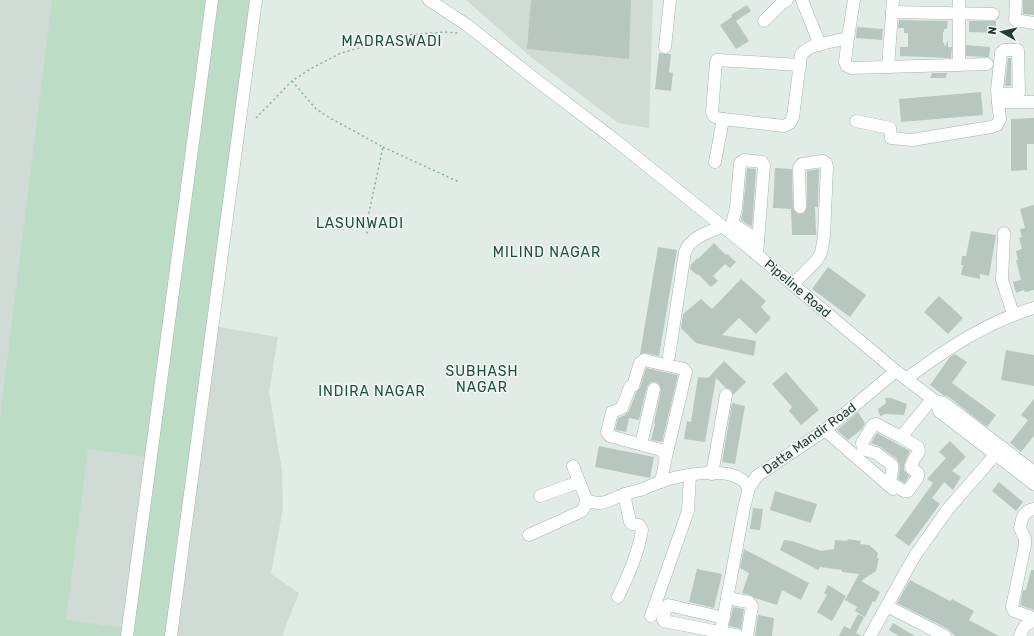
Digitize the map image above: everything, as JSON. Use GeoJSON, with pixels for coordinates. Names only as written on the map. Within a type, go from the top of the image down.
{"type":"FeatureCollection","features":[{"type":"Feature","properties":{"kind":"street"},"geometry":{"type":"LineString","coordinates":[[127,636],[212,0]]}},
{"type":"Feature","properties":{"kind":"street"},"geometry":{"type":"LineString","coordinates":[[171,636],[256,0]]}},
{"type":"Feature","properties":{"kind":"street","name":"Pipeline Road"},"geometry":{"type":"LineString","coordinates":[[429,0],[467,25],[659,176],[732,229],[757,254],[934,400],[940,412],[1034,472]]}},
{"type":"Feature","properties":{"kind":"street"},"geometry":{"type":"LineString","coordinates":[[665,47],[670,0]]}},
{"type":"Feature","properties":{"kind":"street"},"geometry":{"type":"LineString","coordinates":[[764,21],[787,0]]}},
{"type":"Feature","properties":{"kind":"street"},"geometry":{"type":"LineString","coordinates":[[802,0],[820,45]]}},
{"type":"Feature","properties":{"kind":"street"},"geometry":{"type":"LineString","coordinates":[[854,0],[845,62],[847,66],[855,68],[888,68],[987,64]]}},
{"type":"Feature","properties":{"kind":"street"},"geometry":{"type":"LineString","coordinates":[[959,0],[959,65]]}},
{"type":"Feature","properties":{"kind":"street"},"geometry":{"type":"LineString","coordinates":[[1016,0],[1015,20],[1034,23]]}},
{"type":"Feature","properties":{"kind":"street"},"geometry":{"type":"LineString","coordinates":[[888,68],[892,6],[959,14],[993,14]]}},
{"type":"Feature","properties":{"kind":"street"},"geometry":{"type":"LineString","coordinates":[[800,65],[718,60],[716,62],[712,112],[713,116],[723,119],[784,126],[790,123],[793,117],[800,65],[801,55],[804,50],[810,47],[848,38]]}},
{"type":"Feature","properties":{"kind":"street"},"geometry":{"type":"LineString","coordinates":[[856,121],[890,128],[891,138],[912,140],[997,125],[1000,118],[998,98],[1034,102]]}},
{"type":"Feature","properties":{"kind":"street"},"geometry":{"type":"LineString","coordinates":[[715,162],[723,119]]}},
{"type":"Feature","properties":{"kind":"street"},"geometry":{"type":"LineString","coordinates":[[732,229],[736,208],[740,162],[744,160],[762,162],[764,165],[757,254]]}},
{"type":"Feature","properties":{"kind":"street"},"geometry":{"type":"LineString","coordinates":[[793,284],[817,260],[821,253],[824,229],[827,167],[826,163],[823,161],[802,164],[800,166],[800,206]]}},
{"type":"Feature","properties":{"kind":"street"},"geometry":{"type":"LineString","coordinates":[[668,356],[687,246],[694,239],[732,229],[758,240]]}},
{"type":"Feature","properties":{"kind":"street"},"geometry":{"type":"LineString","coordinates":[[1004,233],[1001,275],[1003,287],[1013,314]]}},
{"type":"Feature","properties":{"kind":"street"},"geometry":{"type":"LineString","coordinates":[[907,378],[942,353],[982,329],[1013,314],[1034,308]]}},
{"type":"Feature","properties":{"kind":"street"},"geometry":{"type":"LineString","coordinates":[[661,482],[686,372],[684,368],[644,360],[640,363],[633,386],[630,387],[622,408],[612,412],[607,432],[610,436],[661,450],[666,457]]}},
{"type":"Feature","properties":{"kind":"street","name":"Datta Mandir Road"},"geometry":{"type":"LineString","coordinates":[[718,633],[720,617],[727,598],[744,508],[749,488],[757,476],[825,430],[896,370]]}},
{"type":"Feature","properties":{"kind":"street"},"geometry":{"type":"LineString","coordinates":[[641,444],[654,389]]}},
{"type":"Feature","properties":{"kind":"street"},"geometry":{"type":"LineString","coordinates":[[712,474],[726,395]]}},
{"type":"Feature","properties":{"kind":"street"},"geometry":{"type":"LineString","coordinates":[[901,437],[934,400]]}},
{"type":"Feature","properties":{"kind":"street"},"geometry":{"type":"LineString","coordinates":[[876,424],[901,437],[918,447],[919,452],[911,466],[912,469],[918,473],[918,477],[908,491],[904,491],[890,483],[890,476],[893,467],[892,465],[876,453],[863,449],[862,446],[862,443],[873,425],[876,424]]}},
{"type":"Feature","properties":{"kind":"street"},"geometry":{"type":"LineString","coordinates":[[825,430],[902,497]]}},
{"type":"Feature","properties":{"kind":"street"},"geometry":{"type":"LineString","coordinates":[[870,636],[914,557],[948,509],[999,450]]}},
{"type":"Feature","properties":{"kind":"street","name":"Pipeline Road"},"geometry":{"type":"LineString","coordinates":[[999,450],[1034,484]]}},
{"type":"Feature","properties":{"kind":"street"},"geometry":{"type":"LineString","coordinates":[[529,535],[582,511],[586,500],[573,466]]}},
{"type":"Feature","properties":{"kind":"street"},"geometry":{"type":"LineString","coordinates":[[586,500],[599,504],[624,494],[690,474],[721,473],[741,479],[749,488]]}},
{"type":"Feature","properties":{"kind":"street"},"geometry":{"type":"LineString","coordinates":[[651,616],[688,511],[690,474]]}},
{"type":"Feature","properties":{"kind":"street"},"geometry":{"type":"LineString","coordinates":[[540,496],[579,482]]}},
{"type":"Feature","properties":{"kind":"street"},"geometry":{"type":"LineString","coordinates":[[618,597],[630,572],[642,530],[639,525],[632,524],[630,522],[624,494]]}},
{"type":"Feature","properties":{"kind":"street"},"geometry":{"type":"LineString","coordinates":[[1034,509],[1023,515],[1020,528],[1025,539],[1025,545],[1012,607],[1014,610],[1034,618]]}},
{"type":"Feature","properties":{"kind":"street"},"geometry":{"type":"LineString","coordinates":[[727,598],[748,602],[752,606],[747,636]]}},
{"type":"Feature","properties":{"kind":"street"},"geometry":{"type":"LineString","coordinates":[[720,617],[668,605],[666,607],[663,619],[664,621],[739,636]]}},
{"type":"Feature","properties":{"kind":"street"},"geometry":{"type":"LineString","coordinates":[[887,606],[945,636]]}},
{"type":"Feature","properties":{"kind":"street"},"geometry":{"type":"LineString","coordinates":[[1020,636],[1023,627],[1034,621]]}},
{"type":"Feature","properties":{"kind":"path"},"geometry":{"type":"LineString","coordinates":[[256,118],[292,81],[312,68],[341,53],[407,35],[444,32],[476,32]]}},
{"type":"Feature","properties":{"kind":"path"},"geometry":{"type":"LineString","coordinates":[[292,81],[316,109],[330,118],[383,147],[459,182]]}},
{"type":"Feature","properties":{"kind":"path"},"geometry":{"type":"LineString","coordinates":[[367,235],[367,222],[383,147]]}},
{"type":"Feature","properties":{"kind":"shaded area"},"geometry":{"type":"Polygon","coordinates":[[[0,0],[260,0],[214,326],[278,337],[269,392],[282,471],[283,508],[271,574],[299,593],[282,636],[0,636],[0,0]]]}},
{"type":"Feature","properties":{"kind":"shaded area"},"geometry":{"type":"Polygon","coordinates":[[[466,0],[653,0],[649,128],[618,123],[532,58],[466,0]]]}},
{"type":"Feature","properties":{"kind":"green space"},"geometry":{"type":"Polygon","coordinates":[[[52,0],[206,0],[147,457],[88,449],[66,620],[125,628],[124,636],[0,636],[0,418],[52,0]]]}},
{"type":"Feature","properties":{"kind":"green space"},"geometry":{"type":"Polygon","coordinates":[[[217,0],[251,0],[166,636],[131,636],[217,0]]]}},
{"type":"Feature","properties":{"kind":"building"},"geometry":{"type":"Polygon","coordinates":[[[531,0],[631,0],[629,59],[527,49],[531,0]]]}},
{"type":"Feature","properties":{"kind":"building"},"geometry":{"type":"Polygon","coordinates":[[[1023,0],[1034,0],[1034,15],[1023,14],[1023,0]]]}},
{"type":"Feature","properties":{"kind":"building"},"geometry":{"type":"Polygon","coordinates":[[[747,5],[751,11],[736,21],[749,41],[736,49],[720,25],[732,17],[731,15],[747,5]]]}},
{"type":"Feature","properties":{"kind":"building"},"geometry":{"type":"Polygon","coordinates":[[[899,20],[948,21],[947,29],[944,29],[943,32],[943,43],[945,47],[948,40],[948,47],[952,47],[951,58],[900,56],[900,47],[908,47],[908,33],[904,33],[904,28],[898,28],[899,20]]]}},
{"type":"Feature","properties":{"kind":"building"},"geometry":{"type":"Polygon","coordinates":[[[969,21],[996,21],[996,33],[969,32],[969,21]]]}},
{"type":"Feature","properties":{"kind":"building"},"geometry":{"type":"Polygon","coordinates":[[[857,27],[883,29],[882,40],[856,38],[857,27]]]}},
{"type":"Feature","properties":{"kind":"building"},"geometry":{"type":"Polygon","coordinates":[[[966,45],[990,47],[989,57],[966,56],[966,45]]]}},
{"type":"Feature","properties":{"kind":"building"},"geometry":{"type":"Polygon","coordinates":[[[659,53],[671,54],[669,72],[673,73],[671,91],[655,89],[659,53]]]}},
{"type":"Feature","properties":{"kind":"building"},"geometry":{"type":"Polygon","coordinates":[[[1008,58],[1011,58],[1011,86],[1005,86],[1008,58]]]}},
{"type":"Feature","properties":{"kind":"building"},"geometry":{"type":"Polygon","coordinates":[[[932,73],[947,73],[946,78],[930,78],[932,73]]]}},
{"type":"Feature","properties":{"kind":"building"},"geometry":{"type":"Polygon","coordinates":[[[981,92],[983,115],[901,122],[899,99],[981,92]]]}},
{"type":"Feature","properties":{"kind":"building"},"geometry":{"type":"Polygon","coordinates":[[[1034,118],[1034,144],[1027,144],[1027,170],[1011,171],[1011,119],[1034,118]]]}},
{"type":"Feature","properties":{"kind":"building"},"geometry":{"type":"Polygon","coordinates":[[[747,168],[756,169],[752,227],[741,220],[747,168]]]}},
{"type":"Feature","properties":{"kind":"building"},"geometry":{"type":"Polygon","coordinates":[[[775,168],[792,169],[793,208],[796,213],[800,214],[804,213],[807,207],[807,171],[819,169],[818,207],[815,207],[816,235],[792,235],[791,209],[773,208],[775,168]]]}},
{"type":"Feature","properties":{"kind":"building"},"geometry":{"type":"Polygon","coordinates":[[[1034,205],[1034,290],[1025,292],[1024,290],[1016,293],[1013,282],[1021,280],[1016,260],[1018,260],[1016,251],[1022,249],[1019,238],[1022,237],[1020,229],[1025,228],[1020,209],[1034,205]]]}},
{"type":"Feature","properties":{"kind":"building"},"geometry":{"type":"Polygon","coordinates":[[[971,231],[996,235],[989,276],[980,274],[980,279],[961,275],[963,265],[961,265],[962,256],[966,256],[971,231]]]}},
{"type":"Feature","properties":{"kind":"building"},"geometry":{"type":"Polygon","coordinates":[[[714,243],[726,255],[727,254],[736,262],[730,268],[725,264],[713,276],[718,281],[711,287],[698,274],[697,275],[690,269],[691,265],[697,258],[698,259],[714,243]]]}},
{"type":"Feature","properties":{"kind":"building"},"geometry":{"type":"Polygon","coordinates":[[[658,247],[677,250],[659,356],[646,353],[640,354],[658,247]]]}},
{"type":"Feature","properties":{"kind":"building"},"geometry":{"type":"Polygon","coordinates":[[[828,267],[866,295],[850,317],[812,289],[828,267]]]}},
{"type":"Feature","properties":{"kind":"building"},"geometry":{"type":"Polygon","coordinates":[[[741,279],[766,301],[761,307],[771,318],[756,334],[739,318],[722,335],[756,341],[754,356],[696,343],[681,328],[683,314],[701,299],[712,309],[741,279]]]}},
{"type":"Feature","properties":{"kind":"building"},"geometry":{"type":"Polygon","coordinates":[[[939,296],[963,318],[948,334],[924,312],[939,296]]]}},
{"type":"Feature","properties":{"kind":"building"},"geometry":{"type":"Polygon","coordinates":[[[1006,350],[1034,355],[1034,386],[1001,380],[1006,350]]]}},
{"type":"Feature","properties":{"kind":"building"},"geometry":{"type":"Polygon","coordinates":[[[955,354],[967,362],[952,383],[996,415],[987,427],[949,397],[943,395],[930,385],[950,357],[955,354]]]}},
{"type":"Feature","properties":{"kind":"building"},"geometry":{"type":"Polygon","coordinates":[[[724,361],[746,382],[733,395],[731,390],[726,388],[716,378],[705,442],[684,439],[687,421],[691,422],[698,377],[708,378],[724,361]]]}},
{"type":"Feature","properties":{"kind":"building"},"geometry":{"type":"Polygon","coordinates":[[[646,368],[678,375],[662,442],[651,440],[661,390],[659,384],[656,382],[651,382],[647,387],[639,420],[629,418],[626,432],[615,430],[618,418],[625,415],[629,411],[636,393],[640,388],[646,368]]]}},
{"type":"Feature","properties":{"kind":"building"},"geometry":{"type":"Polygon","coordinates":[[[786,372],[819,410],[801,425],[789,411],[792,407],[772,384],[786,372]]]}},
{"type":"Feature","properties":{"kind":"building"},"geometry":{"type":"Polygon","coordinates":[[[885,398],[891,398],[907,404],[904,415],[886,414],[880,416],[878,409],[886,403],[885,398]]]}},
{"type":"Feature","properties":{"kind":"building"},"geometry":{"type":"Polygon","coordinates":[[[1034,399],[1034,436],[1021,452],[1010,443],[1028,420],[1021,415],[1034,399]]]}},
{"type":"Feature","properties":{"kind":"building"},"geometry":{"type":"Polygon","coordinates":[[[732,403],[745,406],[735,464],[722,462],[732,403]]]}},
{"type":"Feature","properties":{"kind":"building"},"geometry":{"type":"Polygon","coordinates":[[[858,412],[865,423],[862,429],[848,440],[837,430],[858,412]]]}},
{"type":"Feature","properties":{"kind":"building"},"geometry":{"type":"Polygon","coordinates":[[[877,433],[910,451],[904,464],[904,470],[909,476],[905,483],[898,479],[900,467],[897,459],[880,447],[871,443],[877,433]]]}},
{"type":"Feature","properties":{"kind":"building"},"geometry":{"type":"Polygon","coordinates":[[[950,441],[966,457],[952,471],[961,477],[953,490],[944,482],[932,498],[940,504],[909,546],[895,536],[933,483],[927,479],[946,458],[939,452],[950,441]]]}},
{"type":"Feature","properties":{"kind":"building"},"geometry":{"type":"Polygon","coordinates":[[[599,446],[654,457],[650,478],[595,467],[599,446]]]}},
{"type":"Feature","properties":{"kind":"building"},"geometry":{"type":"Polygon","coordinates":[[[999,482],[1023,502],[1016,511],[992,491],[999,482]]]}},
{"type":"Feature","properties":{"kind":"building"},"geometry":{"type":"Polygon","coordinates":[[[775,491],[817,504],[811,523],[770,510],[775,491]]]}},
{"type":"Feature","properties":{"kind":"building"},"geometry":{"type":"Polygon","coordinates":[[[753,508],[763,509],[760,530],[750,529],[753,508]]]}},
{"type":"Feature","properties":{"kind":"building"},"geometry":{"type":"Polygon","coordinates":[[[848,539],[861,541],[860,544],[869,545],[878,553],[877,558],[879,558],[876,571],[861,581],[880,592],[875,602],[873,601],[865,617],[855,611],[857,607],[845,600],[859,574],[820,567],[818,570],[780,550],[784,540],[792,541],[821,551],[834,549],[835,540],[847,541],[848,539]]]}},
{"type":"Feature","properties":{"kind":"building"},"geometry":{"type":"Polygon","coordinates":[[[744,549],[809,583],[801,600],[782,590],[777,605],[742,593],[749,573],[740,568],[744,549]]]}},
{"type":"Feature","properties":{"kind":"building"},"geometry":{"type":"Polygon","coordinates":[[[697,569],[722,574],[714,608],[689,602],[697,569]]]}},
{"type":"Feature","properties":{"kind":"building"},"geometry":{"type":"Polygon","coordinates":[[[1031,570],[1034,570],[1034,610],[1020,605],[1023,590],[1026,590],[1031,570]]]}},
{"type":"Feature","properties":{"kind":"building"},"geometry":{"type":"Polygon","coordinates":[[[910,580],[950,601],[952,599],[974,611],[969,620],[999,636],[955,636],[948,629],[897,603],[910,580]]]}},
{"type":"Feature","properties":{"kind":"building"},"geometry":{"type":"Polygon","coordinates":[[[828,585],[846,596],[832,621],[817,612],[827,595],[824,593],[828,585]]]}},
{"type":"Feature","properties":{"kind":"building"},"geometry":{"type":"Polygon","coordinates":[[[733,607],[744,609],[741,629],[729,626],[733,607]]]}},
{"type":"Feature","properties":{"kind":"building"},"geometry":{"type":"Polygon","coordinates":[[[858,614],[864,617],[856,633],[862,636],[839,636],[844,626],[850,629],[858,614]]]}},
{"type":"Feature","properties":{"kind":"building"},"geometry":{"type":"Polygon","coordinates":[[[758,615],[774,618],[772,636],[755,636],[758,615]]]}},
{"type":"Feature","properties":{"kind":"building"},"geometry":{"type":"Polygon","coordinates":[[[893,623],[915,636],[899,636],[889,630],[893,623]]]}},
{"type":"Feature","properties":{"kind":"district","name":"MADRASWADI"},"geometry":{"type":"Point","coordinates":[392,41]}},
{"type":"Feature","properties":{"kind":"district","name":"LASUNWADI"},"geometry":{"type":"Point","coordinates":[360,223]}},
{"type":"Feature","properties":{"kind":"district","name":"MILIND NAGAR"},"geometry":{"type":"Point","coordinates":[547,252]}},
{"type":"Feature","properties":{"kind":"district","name":"SUBHASH NAGAR"},"geometry":{"type":"Point","coordinates":[482,380]}},
{"type":"Feature","properties":{"kind":"district","name":"INDIRA NAGAR"},"geometry":{"type":"Point","coordinates":[372,391]}}]}
